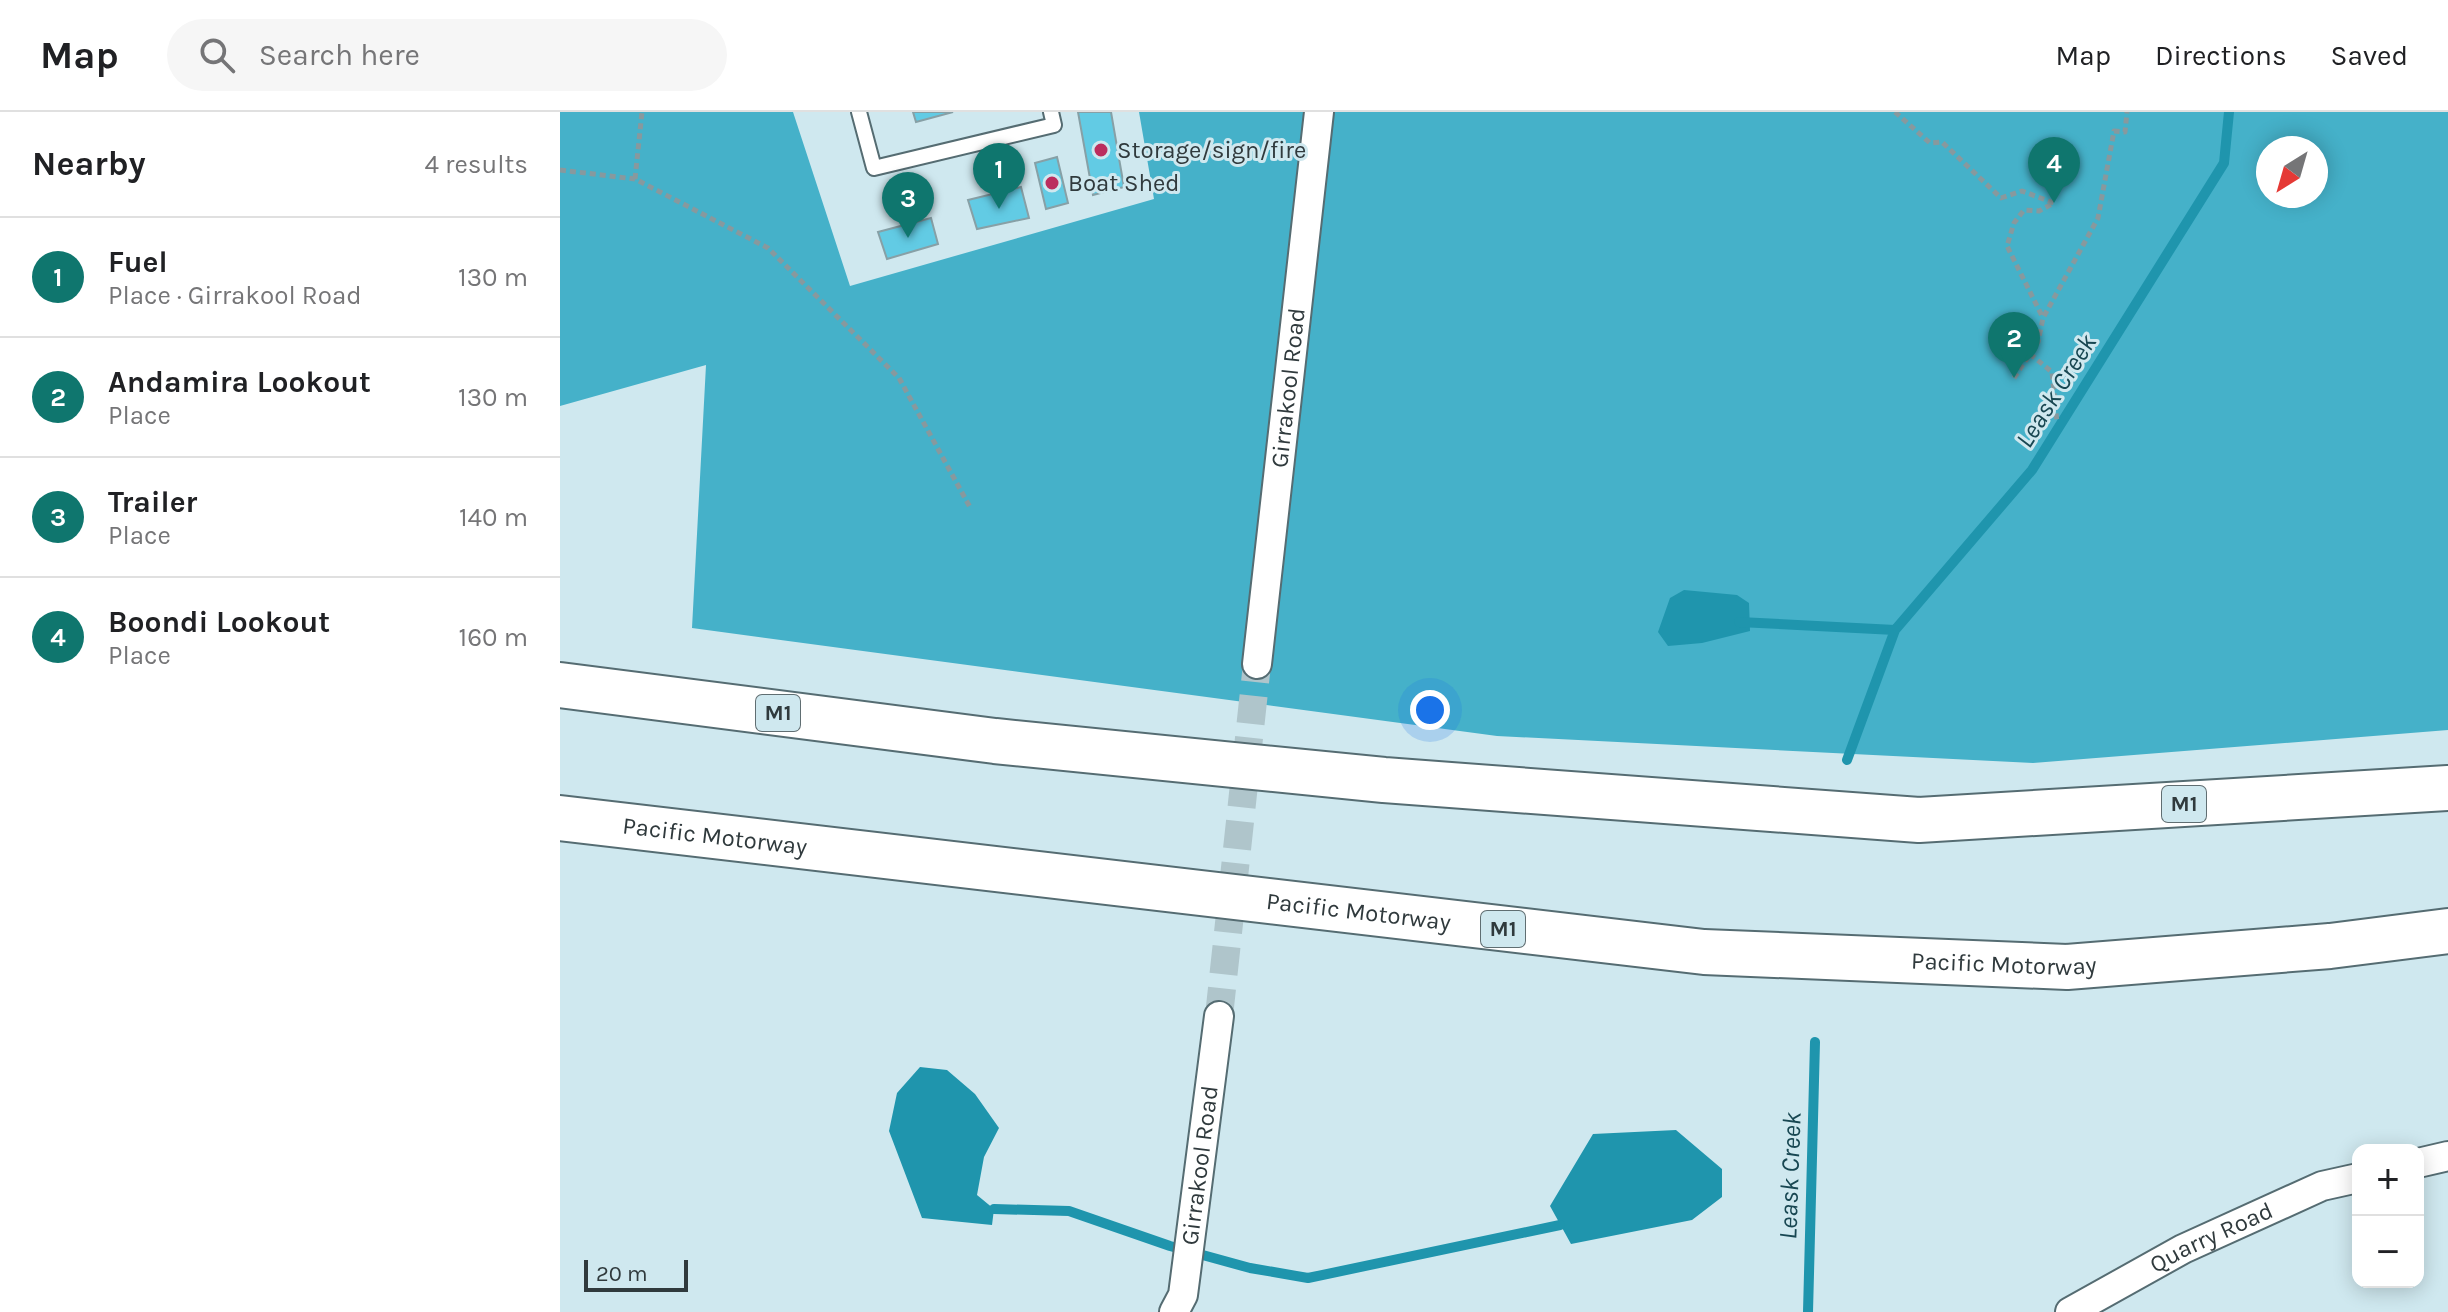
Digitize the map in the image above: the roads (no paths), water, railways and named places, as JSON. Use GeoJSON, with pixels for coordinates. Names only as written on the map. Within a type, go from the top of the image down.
{"type":"FeatureCollection","features":[{"type":"Feature","properties":{"kind":"highway","name":"M1"},"geometry":{"type":"LineString","coordinates":[[560,685],[1026,744],[1384,780],[1919,820],[2448,788]]}},
{"type":"Feature","properties":{"kind":"highway","name":"Pacific Motorway"},"geometry":{"type":"LineString","coordinates":[[560,818],[1704,952],[2067,967],[2330,946],[2448,931]]}},
{"type":"Feature","properties":{"kind":"street","name":"Girrakool Road"},"geometry":{"type":"LineString","coordinates":[[1257,664],[1319,112]]}},
{"type":"Feature","properties":{"kind":"street","name":"Girrakool Road"},"geometry":{"type":"LineString","coordinates":[[1174,1312],[1183,1295],[1219,1016]]}},
{"type":"Feature","properties":{"kind":"street"},"geometry":{"type":"LineString","coordinates":[[2424,1162],[2448,1156]]}},
{"type":"Feature","properties":{"kind":"street","name":"Quarry Road"},"geometry":{"type":"LineString","coordinates":[[2070,1312],[2183,1249],[2322,1186],[2352,1179]]}},
{"type":"Feature","properties":{"kind":"lane"},"geometry":{"type":"LineString","coordinates":[[859,112],[874,168],[1054,125],[1051,112]]}},
{"type":"Feature","properties":{"kind":"waterway","name":"Leask Creek"},"geometry":{"type":"LineString","coordinates":[[1847,760],[1895,630],[2032,470],[2224,163],[2229,112]]}},
{"type":"Feature","properties":{"kind":"waterway"},"geometry":{"type":"LineString","coordinates":[[1739,622],[1895,630]]}},
{"type":"Feature","properties":{"kind":"waterway","name":"Leask Creek"},"geometry":{"type":"LineString","coordinates":[[1808,1312],[1815,1042]]}},
{"type":"Feature","properties":{"kind":"waterway"},"geometry":{"type":"LineString","coordinates":[[994,1209],[1069,1211],[1170,1246],[1250,1268],[1308,1278],[1560,1225]]}},
{"type":"Feature","properties":{"kind":"tunnel"},"geometry":{"type":"LineString","coordinates":[[1219,1016],[1257,664]]}},
{"type":"Feature","properties":{"kind":"place","name":"Storage/sign/fire"},"geometry":{"type":"Point","coordinates":[1101,150]}},
{"type":"Feature","properties":{"kind":"place","name":"Boat Shed"},"geometry":{"type":"Point","coordinates":[1052,183]}},
{"type":"Feature","properties":{"kind":"place","name":"Boondi Lookout"},"geometry":{"type":"Point","coordinates":[2054,203]}},
{"type":"Feature","properties":{"kind":"place","name":"Fuel"},"geometry":{"type":"Point","coordinates":[999,209]}},
{"type":"Feature","properties":{"kind":"place","name":"Trailer"},"geometry":{"type":"Point","coordinates":[908,238]}},
{"type":"Feature","properties":{"kind":"place","name":"Andamira Lookout"},"geometry":{"type":"Point","coordinates":[2014,378]}}]}
